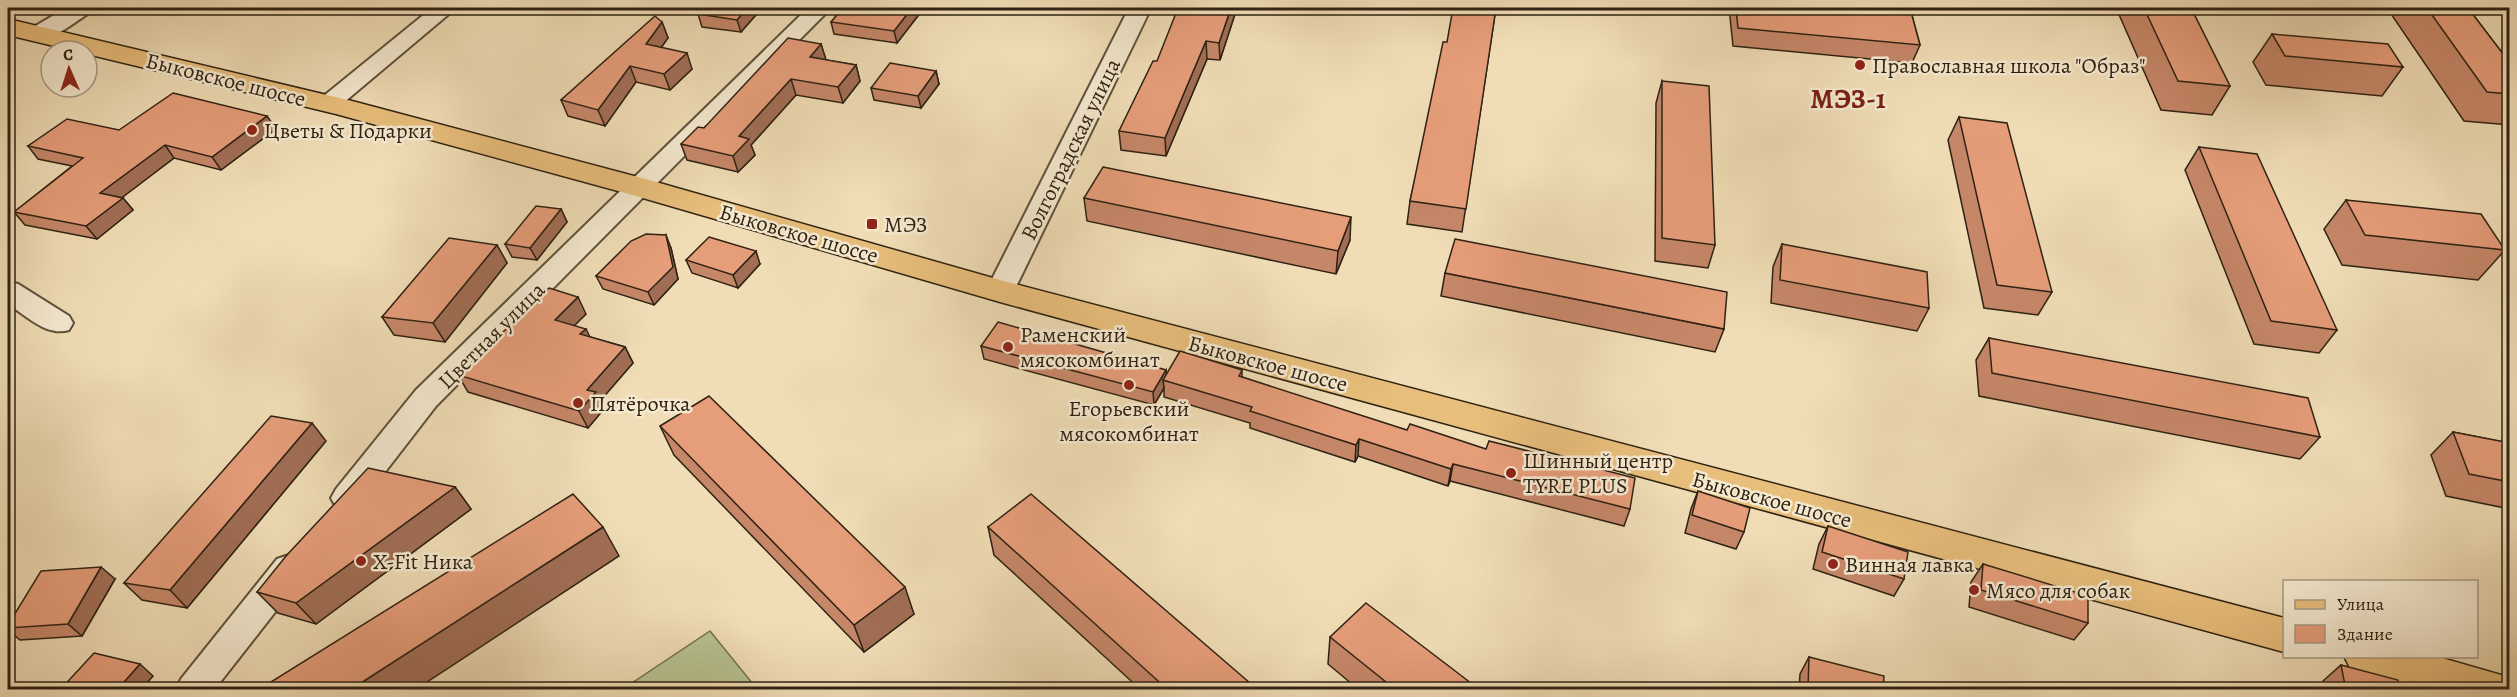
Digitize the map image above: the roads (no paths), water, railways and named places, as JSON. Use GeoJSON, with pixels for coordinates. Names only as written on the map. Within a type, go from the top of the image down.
{"type":"FeatureCollection","features":[{"type":"Feature","properties":{"kind":"main road","name":"Быковское шоссе"},"geometry":{"type":"LineString","coordinates":[[8,27],[328,104],[639,187],[1000,291],[2283,635]]}},
{"type":"Feature","properties":{"kind":"main road"},"geometry":{"type":"LineString","coordinates":[[2368,658],[2494,690]]}},
{"type":"Feature","properties":{"kind":"street"},"geometry":{"type":"LineString","coordinates":[[40,33],[81,8]]}},
{"type":"Feature","properties":{"kind":"street"},"geometry":{"type":"LineString","coordinates":[[328,104],[445,8]]}},
{"type":"Feature","properties":{"kind":"street","name":"Цветная улица"},"geometry":{"type":"LineString","coordinates":[[326,523],[426,398],[820,8]]}},
{"type":"Feature","properties":{"kind":"street","name":"Волгоградская улица"},"geometry":{"type":"LineString","coordinates":[[1000,291],[1140,8]]}},
{"type":"Feature","properties":{"kind":"street"},"geometry":{"type":"LineString","coordinates":[[8,291],[59,323]]}},
{"type":"Feature","properties":{"kind":"street"},"geometry":{"type":"LineString","coordinates":[[193,690],[304,551]]}},
{"type":"Feature","properties":{"kind":"place","name":"Православная школа \"Образ\""},"geometry":{"type":"Point","coordinates":[1860,65]}},
{"type":"Feature","properties":{"kind":"place","name":"Цветы & Подарки"},"geometry":{"type":"Point","coordinates":[252,130]}},
{"type":"Feature","properties":{"kind":"place","name":"МЭЗ"},"geometry":{"type":"Point","coordinates":[872,224]}},
{"type":"Feature","properties":{"kind":"place","name":"Раменский мясокомбинат"},"geometry":{"type":"Point","coordinates":[1008,347]}},
{"type":"Feature","properties":{"kind":"place","name":"Егорьевский мясокомбинат"},"geometry":{"type":"Point","coordinates":[1129,385]}},
{"type":"Feature","properties":{"kind":"place","name":"Пятёрочка"},"geometry":{"type":"Point","coordinates":[578,403]}},
{"type":"Feature","properties":{"kind":"place","name":"Шинный центр TYRE PLUS"},"geometry":{"type":"Point","coordinates":[1511,473]}},
{"type":"Feature","properties":{"kind":"place","name":"X-Fit Ника"},"geometry":{"type":"Point","coordinates":[361,561]}},
{"type":"Feature","properties":{"kind":"place","name":"Винная лавка"},"geometry":{"type":"Point","coordinates":[1833,564]}},
{"type":"Feature","properties":{"kind":"place","name":"Мясо для собак"},"geometry":{"type":"Point","coordinates":[1974,590]}},
{"type":"Feature","properties":{"kind":"district","name":"МЭЗ-1"},"geometry":{"type":"Point","coordinates":[1848,98]}}]}
